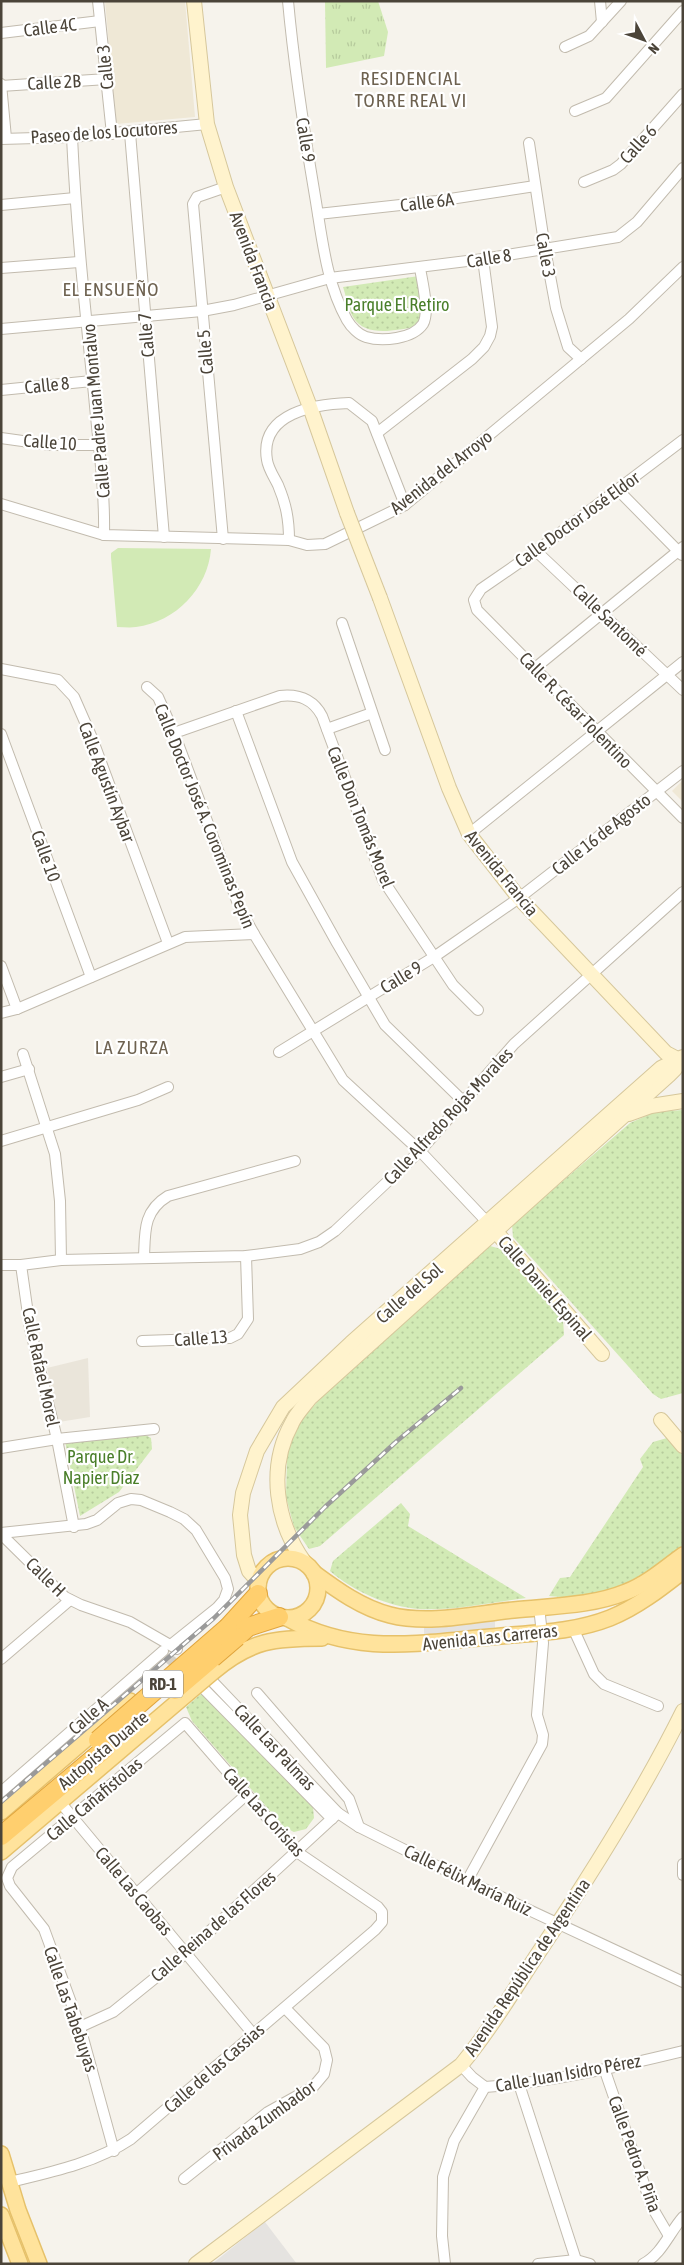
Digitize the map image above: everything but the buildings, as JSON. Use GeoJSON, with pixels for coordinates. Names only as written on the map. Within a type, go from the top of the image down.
{"type":"FeatureCollection","features":[{"type":"Feature","properties":{"kind":"highway","name":"Autopista Duarte"},"geometry":{"type":"LineString","coordinates":[[1,1822],[237,1637],[258,1587]]}},
{"type":"Feature","properties":{"kind":"highway","name":"Autopista Duarte"},"geometry":{"type":"LineString","coordinates":[[1,1836],[248,1627],[283,1617]]}},
{"type":"Feature","properties":{"kind":"main road","name":"Avenida Francia"},"geometry":{"type":"LineString","coordinates":[[194,1],[207,124],[226,186],[310,407],[347,513],[449,788],[469,834],[519,898],[677,1063]]}},
{"type":"Feature","properties":{"kind":"main road","name":"Calle del Sol"},"geometry":{"type":"LineString","coordinates":[[258,1587],[249,1571],[244,1555],[240,1515],[242,1493],[256,1450],[283,1407],[355,1348],[492,1227],[619,1119],[677,1063]]}},
{"type":"Feature","properties":{"kind":"main road","name":"Calle del Sol"},"geometry":{"type":"LineString","coordinates":[[492,1227],[662,1068],[677,1063]]}},
{"type":"Feature","properties":{"kind":"main road"},"geometry":{"type":"LineString","coordinates":[[619,1119],[651,1106],[683,1101]]}},
{"type":"Feature","properties":{"kind":"main road","name":"Calle Daniel Espinal"},"geometry":{"type":"LineString","coordinates":[[492,1227],[602,1354]]}},
{"type":"Feature","properties":{"kind":"main road","name":"Calle del Sol"},"geometry":{"type":"LineString","coordinates":[[309,1568],[289,1534],[278,1501],[277,1473],[282,1446],[292,1423],[310,1398],[355,1348]]}},
{"type":"Feature","properties":{"kind":"main road"},"geometry":{"type":"LineString","coordinates":[[661,1420],[683,1446]]}},
{"type":"Feature","properties":{"kind":"main road","name":"Avenida Las Carreras"},"geometry":{"type":"LineString","coordinates":[[309,1568],[334,1588],[362,1604],[388,1615],[418,1620],[606,1598],[626,1592],[644,1583],[683,1555]]}},
{"type":"Feature","properties":{"kind":"main road"},"geometry":{"type":"LineString","coordinates":[[1,1812],[19,1787],[166,1659],[180,1647],[229,1615],[258,1587],[263,1572],[275,1561],[291,1558],[309,1568],[318,1590],[311,1607],[304,1613],[283,1617],[265,1608],[258,1587]]}},
{"type":"Feature","properties":{"kind":"main road","name":"Avenida Las Carreras"},"geometry":{"type":"LineString","coordinates":[[283,1617],[333,1638],[360,1643],[408,1645],[542,1633],[573,1628],[608,1619],[624,1612],[644,1600],[683,1571]]}},
{"type":"Feature","properties":{"kind":"main road"},"geometry":{"type":"LineString","coordinates":[[1,1852],[188,1693],[213,1676],[237,1637],[277,1640],[333,1638]]}},
{"type":"Feature","properties":{"kind":"main road","name":"Avenida República de Argentina"},"geometry":{"type":"LineString","coordinates":[[196,2264],[461,2065],[488,2031],[558,1924],[616,1830],[683,1711]]}},
{"type":"Feature","properties":{"kind":"main road"},"geometry":{"type":"LineString","coordinates":[[1,2154],[6,2182],[32,2264]]}},
{"type":"Feature","properties":{"kind":"main road"},"geometry":{"type":"LineString","coordinates":[[6,2182],[38,2264]]}},
{"type":"Feature","properties":{"kind":"main road"},"geometry":{"type":"LineString","coordinates":[[1,2215],[20,2264]]}},
{"type":"Feature","properties":{"kind":"main road"},"geometry":{"type":"LineString","coordinates":[[1,2242],[12,2264]]}},
{"type":"Feature","properties":{"kind":"street","name":"Calle 3"},"geometry":{"type":"LineString","coordinates":[[98,1],[112,134]]}},
{"type":"Feature","properties":{"kind":"street","name":"Calle 9"},"geometry":{"type":"LineString","coordinates":[[288,1],[293,61],[330,278]]}},
{"type":"Feature","properties":{"kind":"street"},"geometry":{"type":"LineString","coordinates":[[600,1],[602,22]]}},
{"type":"Feature","properties":{"kind":"street"},"geometry":{"type":"LineString","coordinates":[[565,47],[589,36],[621,1]]}},
{"type":"Feature","properties":{"kind":"street"},"geometry":{"type":"LineString","coordinates":[[574,111],[606,98],[683,11]]}},
{"type":"Feature","properties":{"kind":"street","name":"Calle 4C"},"geometry":{"type":"LineString","coordinates":[[1,33],[100,21]]}},
{"type":"Feature","properties":{"kind":"street","name":"Calle 2B"},"geometry":{"type":"LineString","coordinates":[[1,85],[107,79]]}},
{"type":"Feature","properties":{"kind":"street"},"geometry":{"type":"LineString","coordinates":[[1,85],[4,138]]}},
{"type":"Feature","properties":{"kind":"street","name":"Calle 6"},"geometry":{"type":"LineString","coordinates":[[584,182],[613,170],[621,164],[683,94]]}},
{"type":"Feature","properties":{"kind":"street","name":"Paseo de los Locutores"},"geometry":{"type":"LineString","coordinates":[[4,138],[72,137],[130,133],[207,124]]}},
{"type":"Feature","properties":{"kind":"street","name":"Calle 7"},"geometry":{"type":"LineString","coordinates":[[130,133],[164,537]]}},
{"type":"Feature","properties":{"kind":"street","name":"Calle Padre Juan Montalvo"},"geometry":{"type":"LineString","coordinates":[[72,137],[79,262],[88,321],[92,381],[105,497],[104,535]]}},
{"type":"Feature","properties":{"kind":"street","name":"Calle 3"},"geometry":{"type":"LineString","coordinates":[[529,144],[556,308],[568,347],[580,359]]}},
{"type":"Feature","properties":{"kind":"street","name":"Calle 8"},"geometry":{"type":"LineString","coordinates":[[267,296],[330,278],[483,260],[618,237],[637,222],[683,168]]}},
{"type":"Feature","properties":{"kind":"street","name":"Calle 5"},"geometry":{"type":"LineString","coordinates":[[223,539],[193,204],[197,196],[226,186]]}},
{"type":"Feature","properties":{"kind":"street","name":"Calle 6A"},"geometry":{"type":"LineString","coordinates":[[318,214],[437,201],[535,186]]}},
{"type":"Feature","properties":{"kind":"street"},"geometry":{"type":"LineString","coordinates":[[1,205],[75,198]]}},
{"type":"Feature","properties":{"kind":"street"},"geometry":{"type":"LineString","coordinates":[[377,433],[445,381],[484,347],[490,336],[492,326],[483,260]]}},
{"type":"Feature","properties":{"kind":"street"},"geometry":{"type":"LineString","coordinates":[[1,268],[79,262]]}},
{"type":"Feature","properties":{"kind":"street","name":"Avenida del Arroyo"},"geometry":{"type":"LineString","coordinates":[[1,504],[104,535],[289,540],[307,545],[325,544],[405,505],[629,319],[683,267]]}},
{"type":"Feature","properties":{"kind":"street"},"geometry":{"type":"LineString","coordinates":[[330,278],[347,320],[356,331],[366,337],[384,339],[401,337],[415,331],[423,324],[426,313],[420,268]]}},
{"type":"Feature","properties":{"kind":"street"},"geometry":{"type":"LineString","coordinates":[[1,329],[202,311],[234,306],[267,296]]}},
{"type":"Feature","properties":{"kind":"street","name":"Calle 8"},"geometry":{"type":"LineString","coordinates":[[1,390],[92,381]]}},
{"type":"Feature","properties":{"kind":"street"},"geometry":{"type":"LineString","coordinates":[[289,540],[288,508],[267,460],[267,443],[271,431],[279,421],[310,407],[349,403],[372,421],[405,505]]}},
{"type":"Feature","properties":{"kind":"street","name":"Calle 10"},"geometry":{"type":"LineString","coordinates":[[1,438],[51,445],[99,445]]}},
{"type":"Feature","properties":{"kind":"street","name":"Calle Doctor José Eldor"},"geometry":{"type":"LineString","coordinates":[[474,600],[481,589],[536,551],[683,440]]}},
{"type":"Feature","properties":{"kind":"street"},"geometry":{"type":"LineString","coordinates":[[535,668],[681,551],[618,490]]}},
{"type":"Feature","properties":{"kind":"street","name":"Calle Santomé"},"geometry":{"type":"LineString","coordinates":[[536,551],[683,690]]}},
{"type":"Feature","properties":{"kind":"street","name":"Calle R. César Tolentino"},"geometry":{"type":"LineString","coordinates":[[474,600],[477,610],[683,818]]}},
{"type":"Feature","properties":{"kind":"street"},"geometry":{"type":"LineString","coordinates":[[342,622],[385,750]]}},
{"type":"Feature","properties":{"kind":"street"},"geometry":{"type":"LineString","coordinates":[[469,834],[683,662]]}},
{"type":"Feature","properties":{"kind":"street","name":"Calle Agustín Aybar"},"geometry":{"type":"LineString","coordinates":[[2,672],[58,680],[74,697],[92,738],[168,943]]}},
{"type":"Feature","properties":{"kind":"street","name":"Calle Doctor José A. Corominas Pepín"},"geometry":{"type":"LineString","coordinates":[[147,687],[158,697],[174,733],[233,891],[254,934],[343,1080],[420,1151],[492,1227]]}},
{"type":"Feature","properties":{"kind":"street","name":"Calle Don Tomás Morel"},"geometry":{"type":"LineString","coordinates":[[236,711],[280,696],[292,695],[310,701],[318,708],[383,880],[453,985],[478,1010]]}},
{"type":"Feature","properties":{"kind":"street"},"geometry":{"type":"LineString","coordinates":[[174,733],[236,711],[292,862],[385,1024],[394,1035],[463,1101]]}},
{"type":"Feature","properties":{"kind":"street"},"geometry":{"type":"LineString","coordinates":[[327,729],[372,713]]}},
{"type":"Feature","properties":{"kind":"street","name":"Calle 10"},"geometry":{"type":"LineString","coordinates":[[1,734],[91,977]]}},
{"type":"Feature","properties":{"kind":"street","name":"Calle 16 de Agosto"},"geometry":{"type":"LineString","coordinates":[[519,898],[683,771]]}},
{"type":"Feature","properties":{"kind":"street","name":"Calle Alfredo Rojas Morales"},"geometry":{"type":"LineString","coordinates":[[1,1265],[22,1265],[61,1260],[246,1256],[300,1250],[319,1242],[335,1231],[420,1151],[514,1044],[683,892]]}},
{"type":"Feature","properties":{"kind":"street","name":"Calle 9"},"geometry":{"type":"LineString","coordinates":[[279,1052],[434,957],[519,898]]}},
{"type":"Feature","properties":{"kind":"street"},"geometry":{"type":"LineString","coordinates":[[1,1013],[17,1009],[185,937],[254,934]]}},
{"type":"Feature","properties":{"kind":"street"},"geometry":{"type":"LineString","coordinates":[[1,966],[17,1009]]}},
{"type":"Feature","properties":{"kind":"street"},"geometry":{"type":"LineString","coordinates":[[23,1054],[54,1154],[60,1201],[61,1260]]}},
{"type":"Feature","properties":{"kind":"street"},"geometry":{"type":"LineString","coordinates":[[1,1077],[28,1069]]}},
{"type":"Feature","properties":{"kind":"street"},"geometry":{"type":"LineString","coordinates":[[1,1141],[138,1100],[168,1087]]}},
{"type":"Feature","properties":{"kind":"street"},"geometry":{"type":"LineString","coordinates":[[144,1258],[145,1226],[151,1210],[161,1200],[168,1196],[295,1161]]}},
{"type":"Feature","properties":{"kind":"street","name":"Calle 13"},"geometry":{"type":"LineString","coordinates":[[142,1341],[230,1338],[238,1334],[248,1319],[246,1256]]}},
{"type":"Feature","properties":{"kind":"street","name":"Calle Rafael Morel"},"geometry":{"type":"LineString","coordinates":[[22,1265],[30,1328],[57,1439],[74,1527]]}},
{"type":"Feature","properties":{"kind":"street"},"geometry":{"type":"LineString","coordinates":[[1,1448],[57,1439],[154,1430]]}},
{"type":"Feature","properties":{"kind":"street"},"geometry":{"type":"LineString","coordinates":[[1,1534],[15,1530],[74,1527],[97,1520],[125,1499],[141,1500],[184,1519],[196,1530],[227,1583],[228,1589],[224,1600],[180,1647],[151,1634]]}},
{"type":"Feature","properties":{"kind":"street","name":"Calle H"},"geometry":{"type":"LineString","coordinates":[[1,1534],[70,1600],[119,1617],[151,1634]]}},
{"type":"Feature","properties":{"kind":"street"},"geometry":{"type":"LineString","coordinates":[[1,1659],[70,1600]]}},
{"type":"Feature","properties":{"kind":"street"},"geometry":{"type":"LineString","coordinates":[[466,1881],[542,1744],[543,1734],[537,1715],[542,1633],[539,1607]]}},
{"type":"Feature","properties":{"kind":"street"},"geometry":{"type":"LineString","coordinates":[[573,1628],[594,1674],[604,1684],[658,1706]]}},
{"type":"Feature","properties":{"kind":"street"},"geometry":{"type":"LineString","coordinates":[[151,1634],[166,1659]]}},
{"type":"Feature","properties":{"kind":"street","name":"Calle Las Palmas"},"geometry":{"type":"LineString","coordinates":[[213,1676],[335,1816]]}},
{"type":"Feature","properties":{"kind":"street","name":"Calle Las Palmas"},"geometry":{"type":"LineString","coordinates":[[204,1689],[335,1816]]}},
{"type":"Feature","properties":{"kind":"street"},"geometry":{"type":"LineString","coordinates":[[257,1692],[349,1799],[359,1827]]}},
{"type":"Feature","properties":{"kind":"street","name":"Calle Las Corisias"},"geometry":{"type":"LineString","coordinates":[[185,1723],[297,1852],[378,1907]]}},
{"type":"Feature","properties":{"kind":"street","name":"Calle Cañafistolas"},"geometry":{"type":"LineString","coordinates":[[7,1878],[12,1867],[185,1723]]}},
{"type":"Feature","properties":{"kind":"street"},"geometry":{"type":"LineString","coordinates":[[1,1792],[19,1787]]}},
{"type":"Feature","properties":{"kind":"street"},"geometry":{"type":"LineString","coordinates":[[136,1894],[246,1795]]}},
{"type":"Feature","properties":{"kind":"street","name":"Calle Las Caobas"},"geometry":{"type":"LineString","coordinates":[[60,1802],[253,2034]]}},
{"type":"Feature","properties":{"kind":"street","name":"Calle Félix María Ruiz"},"geometry":{"type":"LineString","coordinates":[[335,1816],[466,1881],[683,1982]]}},
{"type":"Feature","properties":{"kind":"street","name":"Calle Reina de las Flores"},"geometry":{"type":"LineString","coordinates":[[80,2026],[113,2012],[186,1953],[335,1816]]}},
{"type":"Feature","properties":{"kind":"street"},"geometry":{"type":"LineString","coordinates":[[683,1864],[683,1875]]}},
{"type":"Feature","properties":{"kind":"street","name":"Calle Las Tabebuyas"},"geometry":{"type":"LineString","coordinates":[[7,1878],[10,1886],[44,1929],[80,2026],[114,2150]]}},
{"type":"Feature","properties":{"kind":"street","name":"Calle de las Cassias"},"geometry":{"type":"LineString","coordinates":[[6,2182],[61,2170],[114,2150],[147,2127],[379,1926],[383,1918],[378,1907]]}},
{"type":"Feature","properties":{"kind":"street","name":"Privada Zumbador"},"geometry":{"type":"LineString","coordinates":[[184,2179],[268,2112],[313,2087],[324,2074],[327,2060],[324,2048],[285,2008]]}},
{"type":"Feature","properties":{"kind":"street","name":"Calle Juan Isidro Pérez"},"geometry":{"type":"LineString","coordinates":[[461,2065],[484,2087],[519,2084],[605,2071],[683,2050]]}},
{"type":"Feature","properties":{"kind":"street","name":"Calle Pedro A. Piña"},"geometry":{"type":"LineString","coordinates":[[605,2071],[652,2207],[669,2236]]}},
{"type":"Feature","properties":{"kind":"street"},"geometry":{"type":"LineString","coordinates":[[519,2084],[576,2260]]}},
{"type":"Feature","properties":{"kind":"street"},"geometry":{"type":"LineString","coordinates":[[446,2264],[442,2236],[443,2176],[454,2141],[484,2087]]}},
{"type":"Feature","properties":{"kind":"street"},"geometry":{"type":"LineString","coordinates":[[642,2264],[657,2254],[683,2217]]}},
{"type":"Feature","properties":{"kind":"street"},"geometry":{"type":"LineString","coordinates":[[538,2264],[576,2260],[590,2264]]}},
{"type":"Feature","properties":{"kind":"shaded area"},"geometry":{"type":"Polygon","coordinates":[[[105,1],[185,1],[195,117],[116,124],[105,1]]]}},
{"type":"Feature","properties":{"kind":"shaded area"},"geometry":{"type":"Polygon","coordinates":[[[683,780],[683,802],[672,791],[683,780]]]}},
{"type":"Feature","properties":{"kind":"shaded area"},"geometry":{"type":"Polygon","coordinates":[[[88,1358],[90,1417],[59,1422],[47,1368],[88,1358]]]}},
{"type":"Feature","properties":{"kind":"shaded area"},"geometry":{"type":"Polygon","coordinates":[[[495,1620],[495,1628],[424,1635],[424,1627],[495,1620]]]}},
{"type":"Feature","properties":{"kind":"shaded area"},"geometry":{"type":"Polygon","coordinates":[[[264,2222],[297,2264],[212,2264],[264,2222]]]}},
{"type":"Feature","properties":{"kind":"green space"},"geometry":{"type":"Polygon","coordinates":[[[325,1],[378,1],[388,32],[384,56],[326,68],[325,1]]]}},
{"type":"Feature","properties":{"kind":"green space","name":"Parque El Retiro"},"geometry":{"type":"Polygon","coordinates":[[[419,276],[427,314],[415,327],[390,331],[373,330],[358,324],[353,317],[343,287],[419,276]]]}},
{"type":"Feature","properties":{"kind":"green space"},"geometry":{"type":"Polygon","coordinates":[[[118,548],[211,549],[204,577],[187,601],[177,610],[151,624],[136,627],[117,627],[111,553],[118,548]]]}},
{"type":"Feature","properties":{"kind":"green space"},"geometry":{"type":"Polygon","coordinates":[[[683,1110],[683,1393],[661,1399],[653,1394],[513,1237],[512,1225],[630,1123],[655,1112],[683,1110]]]}},
{"type":"Feature","properties":{"kind":"green space"},"geometry":{"type":"Polygon","coordinates":[[[490,1246],[501,1249],[563,1319],[564,1335],[320,1546],[309,1549],[294,1527],[286,1497],[287,1455],[298,1423],[320,1399],[490,1246]]]}},
{"type":"Feature","properties":{"kind":"green space","name":"Parque Dr. Napier Díaz"},"geometry":{"type":"Polygon","coordinates":[[[134,1429],[151,1438],[152,1449],[119,1492],[80,1516],[65,1441],[134,1429]]]}},
{"type":"Feature","properties":{"kind":"green space"},"geometry":{"type":"Polygon","coordinates":[[[667,1438],[683,1456],[683,1545],[638,1577],[621,1585],[587,1595],[549,1596],[560,1578],[570,1577],[643,1467],[640,1459],[653,1442],[667,1438]]]}},
{"type":"Feature","properties":{"kind":"green space"},"geometry":{"type":"Polygon","coordinates":[[[401,1503],[410,1514],[408,1526],[526,1598],[446,1609],[408,1608],[372,1597],[349,1585],[330,1571],[333,1561],[401,1503]]]}},
{"type":"Feature","properties":{"kind":"green space"},"geometry":{"type":"Polygon","coordinates":[[[203,1692],[313,1807],[314,1818],[306,1829],[294,1832],[284,1827],[192,1721],[186,1707],[203,1692]]]}},
{"type":"Feature","properties":{"kind":"tunnel"},"geometry":{"type":"LineString","coordinates":[[167,1657],[184,1671]]}},
{"type":"Feature","properties":{"kind":"railway"},"geometry":{"type":"LineString","coordinates":[[1,1802],[214,1618],[325,1507],[397,1441],[461,1388]]}},
{"type":"Feature","properties":{"kind":"district","name":"RESIDENCIAL TORRE REAL VI"},"geometry":{"type":"Point","coordinates":[411,89]}},
{"type":"Feature","properties":{"kind":"district","name":"EL ENSUEÑO"},"geometry":{"type":"Point","coordinates":[111,289]}},
{"type":"Feature","properties":{"kind":"district","name":"LA ZURZA"},"geometry":{"type":"Point","coordinates":[132,1047]}}]}
